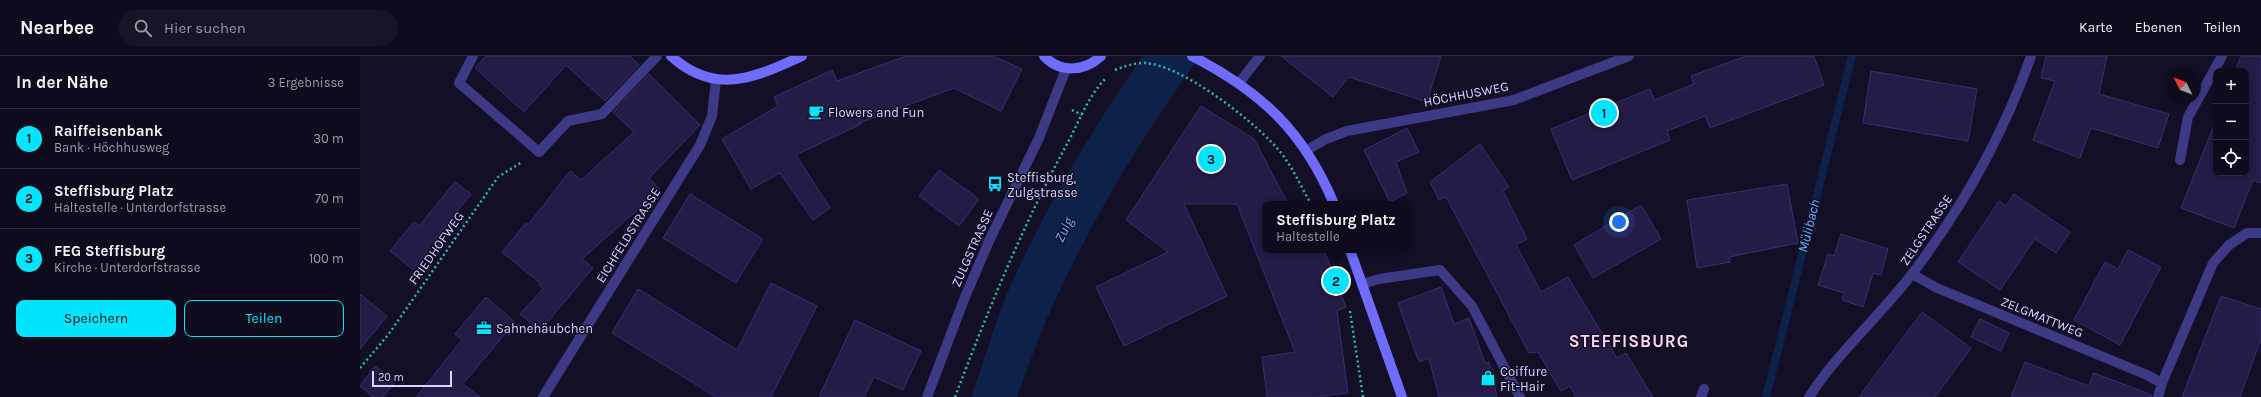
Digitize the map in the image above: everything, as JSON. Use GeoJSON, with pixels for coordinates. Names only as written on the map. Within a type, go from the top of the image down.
{"type":"FeatureCollection","features":[{"type":"Feature","properties":{"kind":"main road"},"geometry":{"type":"LineString","coordinates":[[671,56],[696,75],[716,80],[755,76],[802,56]]}},
{"type":"Feature","properties":{"kind":"main road"},"geometry":{"type":"LineString","coordinates":[[1044,56],[1056,66],[1066,69],[1084,67],[1101,56]]}},
{"type":"Feature","properties":{"kind":"main road"},"geometry":{"type":"LineString","coordinates":[[1192,56],[1239,83],[1285,122],[1307,150],[1332,201]]}},
{"type":"Feature","properties":{"kind":"main road"},"geometry":{"type":"LineString","coordinates":[[1351,253],[1402,397]]}},
{"type":"Feature","properties":{"kind":"street"},"geometry":{"type":"LineString","coordinates":[[473,56],[459,83],[539,152],[568,121],[602,114],[657,56]]}},
{"type":"Feature","properties":{"kind":"street"},"geometry":{"type":"LineString","coordinates":[[1239,83],[1260,56]]}},
{"type":"Feature","properties":{"kind":"street","name":"HÖCHHUSWEG"},"geometry":{"type":"LineString","coordinates":[[1307,150],[1326,139],[1347,131],[1514,100],[1629,56]]}},
{"type":"Feature","properties":{"kind":"street","name":"ZELGSTRASSE"},"geometry":{"type":"LineString","coordinates":[[1809,397],[1912,274],[1948,224],[1974,181],[2015,99],[2031,56]]}},
{"type":"Feature","properties":{"kind":"street"},"geometry":{"type":"LineString","coordinates":[[2180,160],[2188,117],[2222,56]]}},
{"type":"Feature","properties":{"kind":"street","name":"ZULGSTRASSE"},"geometry":{"type":"LineString","coordinates":[[927,397],[968,290],[989,241],[1039,138],[1066,69]]}},
{"type":"Feature","properties":{"kind":"street","name":"EICHFELDSTRASSE"},"geometry":{"type":"LineString","coordinates":[[543,397],[700,145],[712,116],[716,80]]}},
{"type":"Feature","properties":{"kind":"street"},"geometry":{"type":"LineString","coordinates":[[2158,397],[2162,383],[2213,263],[2229,245],[2247,233],[2261,233]]}},
{"type":"Feature","properties":{"kind":"street"},"geometry":{"type":"LineString","coordinates":[[1362,284],[1378,279],[1440,270],[1472,306],[1520,397]]}},
{"type":"Feature","properties":{"kind":"street","name":"ZELGMATTWEG"},"geometry":{"type":"LineString","coordinates":[[1912,274],[1938,288],[2147,375],[2162,383]]}},
{"type":"Feature","properties":{"kind":"path"},"geometry":{"type":"LineString","coordinates":[[1113,70],[1128,64],[1146,63],[1167,69],[1210,92],[1255,125],[1278,148],[1309,201]]}},
{"type":"Feature","properties":{"kind":"path"},"geometry":{"type":"LineString","coordinates":[[955,397],[1012,254],[1082,115],[1099,86],[1108,76]]}},
{"type":"Feature","properties":{"kind":"path"},"geometry":{"type":"LineString","coordinates":[[1072,110],[1082,115]]}},
{"type":"Feature","properties":{"kind":"path","name":"FRIEDHOFWEG"},"geometry":{"type":"LineString","coordinates":[[360,368],[388,335],[498,177],[539,152]]}},
{"type":"Feature","properties":{"kind":"path"},"geometry":{"type":"LineString","coordinates":[[1349,308],[1363,397]]}},
{"type":"Feature","properties":{"kind":"water","name":"Zulg"},"geometry":{"type":"Polygon","coordinates":[[[1143,56],[1201,56],[1157,119],[1096,219],[1045,323],[1017,397],[971,397],[1006,296],[1020,264],[1068,173],[1104,114],[1143,56]]]}},
{"type":"Feature","properties":{"kind":"building"},"geometry":{"type":"Polygon","coordinates":[[[486,56],[630,56],[639,65],[605,101],[566,65],[524,112],[475,68],[486,56]]]}},
{"type":"Feature","properties":{"kind":"building"},"geometry":{"type":"Polygon","coordinates":[[[906,56],[993,56],[1022,69],[1001,111],[954,88],[859,123],[861,124],[796,155],[830,208],[813,220],[780,173],[751,189],[722,139],[778,106],[774,97],[832,70],[837,81],[906,56]]]}},
{"type":"Feature","properties":{"kind":"building"},"geometry":{"type":"Polygon","coordinates":[[[1281,56],[1441,56],[1427,102],[1349,77],[1333,97],[1281,56]]]}},
{"type":"Feature","properties":{"kind":"building"},"geometry":{"type":"Polygon","coordinates":[[[1746,56],[1814,56],[1824,85],[1710,128],[1705,116],[1667,131],[1670,140],[1572,180],[1551,129],[1650,89],[1654,100],[1694,84],[1691,76],[1746,56]]]}},
{"type":"Feature","properties":{"kind":"building"},"geometry":{"type":"Polygon","coordinates":[[[2046,56],[2107,56],[2099,94],[2169,114],[2158,148],[2091,128],[2080,158],[2033,140],[2055,81],[2041,78],[2046,56]]]}},
{"type":"Feature","properties":{"kind":"building"},"geometry":{"type":"Polygon","coordinates":[[[2241,56],[2261,56],[2261,183],[2253,180],[2234,228],[2181,208],[2213,128],[2213,176],[2249,176],[2249,68],[2236,68],[2241,56]]]}},
{"type":"Feature","properties":{"kind":"building"},"geometry":{"type":"Polygon","coordinates":[[[1871,71],[1977,89],[1968,141],[1863,123],[1871,71]]]}},
{"type":"Feature","properties":{"kind":"building"},"geometry":{"type":"Polygon","coordinates":[[[649,74],[700,125],[649,178],[660,190],[582,259],[593,268],[540,331],[520,314],[543,289],[539,285],[540,283],[502,252],[526,223],[528,225],[570,171],[581,180],[634,132],[613,112],[649,74]]]}},
{"type":"Feature","properties":{"kind":"building"},"geometry":{"type":"Polygon","coordinates":[[[1201,106],[1254,139],[1286,201],[1262,201],[1262,253],[1325,253],[1346,307],[1337,311],[1348,393],[1315,397],[1267,397],[1262,357],[1295,352],[1237,204],[1184,204],[1227,296],[1124,346],[1096,287],[1168,252],[1126,220],[1201,106]]]}},
{"type":"Feature","properties":{"kind":"building"},"geometry":{"type":"Polygon","coordinates":[[[1407,128],[1419,152],[1396,162],[1407,193],[1390,201],[1364,150],[1407,128]]]}},
{"type":"Feature","properties":{"kind":"building"},"geometry":{"type":"Polygon","coordinates":[[[1480,144],[1509,187],[1503,191],[1527,239],[1516,245],[1541,292],[1568,277],[1617,358],[1626,353],[1653,397],[1576,397],[1570,386],[1561,391],[1538,352],[1529,353],[1446,197],[1439,200],[1430,182],[1480,144]]]}},
{"type":"Feature","properties":{"kind":"building"},"geometry":{"type":"Polygon","coordinates":[[[939,170],[979,199],[959,226],[919,196],[939,170]]]}},
{"type":"Feature","properties":{"kind":"building"},"geometry":{"type":"Polygon","coordinates":[[[455,182],[471,194],[435,239],[444,246],[420,275],[390,251],[414,222],[419,226],[455,182]]]}},
{"type":"Feature","properties":{"kind":"building"},"geometry":{"type":"Polygon","coordinates":[[[1787,184],[1798,243],[1729,257],[1730,262],[1697,268],[1687,200],[1787,184]]]}},
{"type":"Feature","properties":{"kind":"building"},"geometry":{"type":"Polygon","coordinates":[[[690,194],[763,239],[736,283],[663,238],[690,194]]]}},
{"type":"Feature","properties":{"kind":"building"},"geometry":{"type":"Polygon","coordinates":[[[2014,194],[2070,232],[2056,253],[2035,239],[2000,290],[1958,262],[1999,201],[2006,206],[2014,194]]]}},
{"type":"Feature","properties":{"kind":"building"},"geometry":{"type":"Polygon","coordinates":[[[1641,205],[1661,239],[1593,278],[1574,245],[1641,205]]]}},
{"type":"Feature","properties":{"kind":"building"},"geometry":{"type":"Polygon","coordinates":[[[1841,234],[1888,249],[1881,275],[1873,273],[1863,307],[1842,300],[1844,293],[1818,285],[1828,254],[1834,256],[1841,234]]]}},
{"type":"Feature","properties":{"kind":"building"},"geometry":{"type":"Polygon","coordinates":[[[2128,250],[2161,267],[2120,345],[2074,320],[2105,262],[2118,269],[2128,250]]]}},
{"type":"Feature","properties":{"kind":"building"},"geometry":{"type":"Polygon","coordinates":[[[771,283],[817,306],[771,397],[716,397],[612,333],[638,289],[737,350],[771,283]]]}},
{"type":"Feature","properties":{"kind":"building"},"geometry":{"type":"Polygon","coordinates":[[[1441,287],[1454,324],[1469,318],[1485,363],[1489,362],[1497,397],[1439,397],[1429,358],[1419,362],[1398,303],[1441,287]]]}},
{"type":"Feature","properties":{"kind":"building"},"geometry":{"type":"Polygon","coordinates":[[[360,294],[387,316],[360,349],[360,294]]]}},
{"type":"Feature","properties":{"kind":"building"},"geometry":{"type":"Polygon","coordinates":[[[2221,296],[2261,309],[2261,339],[2240,397],[2182,397],[2221,296]]]}},
{"type":"Feature","properties":{"kind":"building"},"geometry":{"type":"Polygon","coordinates":[[[486,297],[515,322],[463,384],[480,397],[416,397],[462,340],[455,334],[486,297]]]}},
{"type":"Feature","properties":{"kind":"building"},"geometry":{"type":"Polygon","coordinates":[[[1922,312],[1971,348],[1935,397],[1859,397],[1922,312]]]}},
{"type":"Feature","properties":{"kind":"building"},"geometry":{"type":"Polygon","coordinates":[[[1980,319],[2009,333],[2001,351],[1971,337],[1980,319]]]}},
{"type":"Feature","properties":{"kind":"building"},"geometry":{"type":"Polygon","coordinates":[[[855,320],[921,351],[903,390],[874,377],[864,397],[819,397],[855,320]]]}},
{"type":"Feature","properties":{"kind":"building"},"geometry":{"type":"Polygon","coordinates":[[[2025,362],[2089,386],[2094,373],[2152,395],[2151,397],[2011,397],[2025,362]]]}},
{"type":"Feature","properties":{"kind":"building"},"geometry":{"type":"Polygon","coordinates":[[[375,366],[395,382],[383,397],[373,397],[360,386],[375,366]]]}},
{"type":"Feature","properties":{"kind":"waterway","name":"Mülibach"},"geometry":{"type":"LineString","coordinates":[[1766,397],[1852,56]]}},
{"type":"Feature","properties":{"kind":"place","name":"Flowers and Fun"},"geometry":{"type":"Point","coordinates":[816,112]}},
{"type":"Feature","properties":{"kind":"place","name":"Raiffeisenbank"},"geometry":{"type":"Point","coordinates":[1604,113]}},
{"type":"Feature","properties":{"kind":"place","name":"FEG Steffisburg"},"geometry":{"type":"Point","coordinates":[1211,159]}},
{"type":"Feature","properties":{"kind":"place","name":"Steffisburg, Zulgstrasse"},"geometry":{"type":"Point","coordinates":[995,184]}},
{"type":"Feature","properties":{"kind":"place","name":"Steffisburg Platz"},"geometry":{"type":"Point","coordinates":[1336,281]}},
{"type":"Feature","properties":{"kind":"place","name":"Sahnehäubchen"},"geometry":{"type":"Point","coordinates":[484,328]}},
{"type":"Feature","properties":{"kind":"place","name":"Coiffure Fit-Hair"},"geometry":{"type":"Point","coordinates":[1488,378]}},
{"type":"Feature","properties":{"kind":"district","name":"STEFFISBURG"},"geometry":{"type":"Point","coordinates":[1629,341]}}]}
